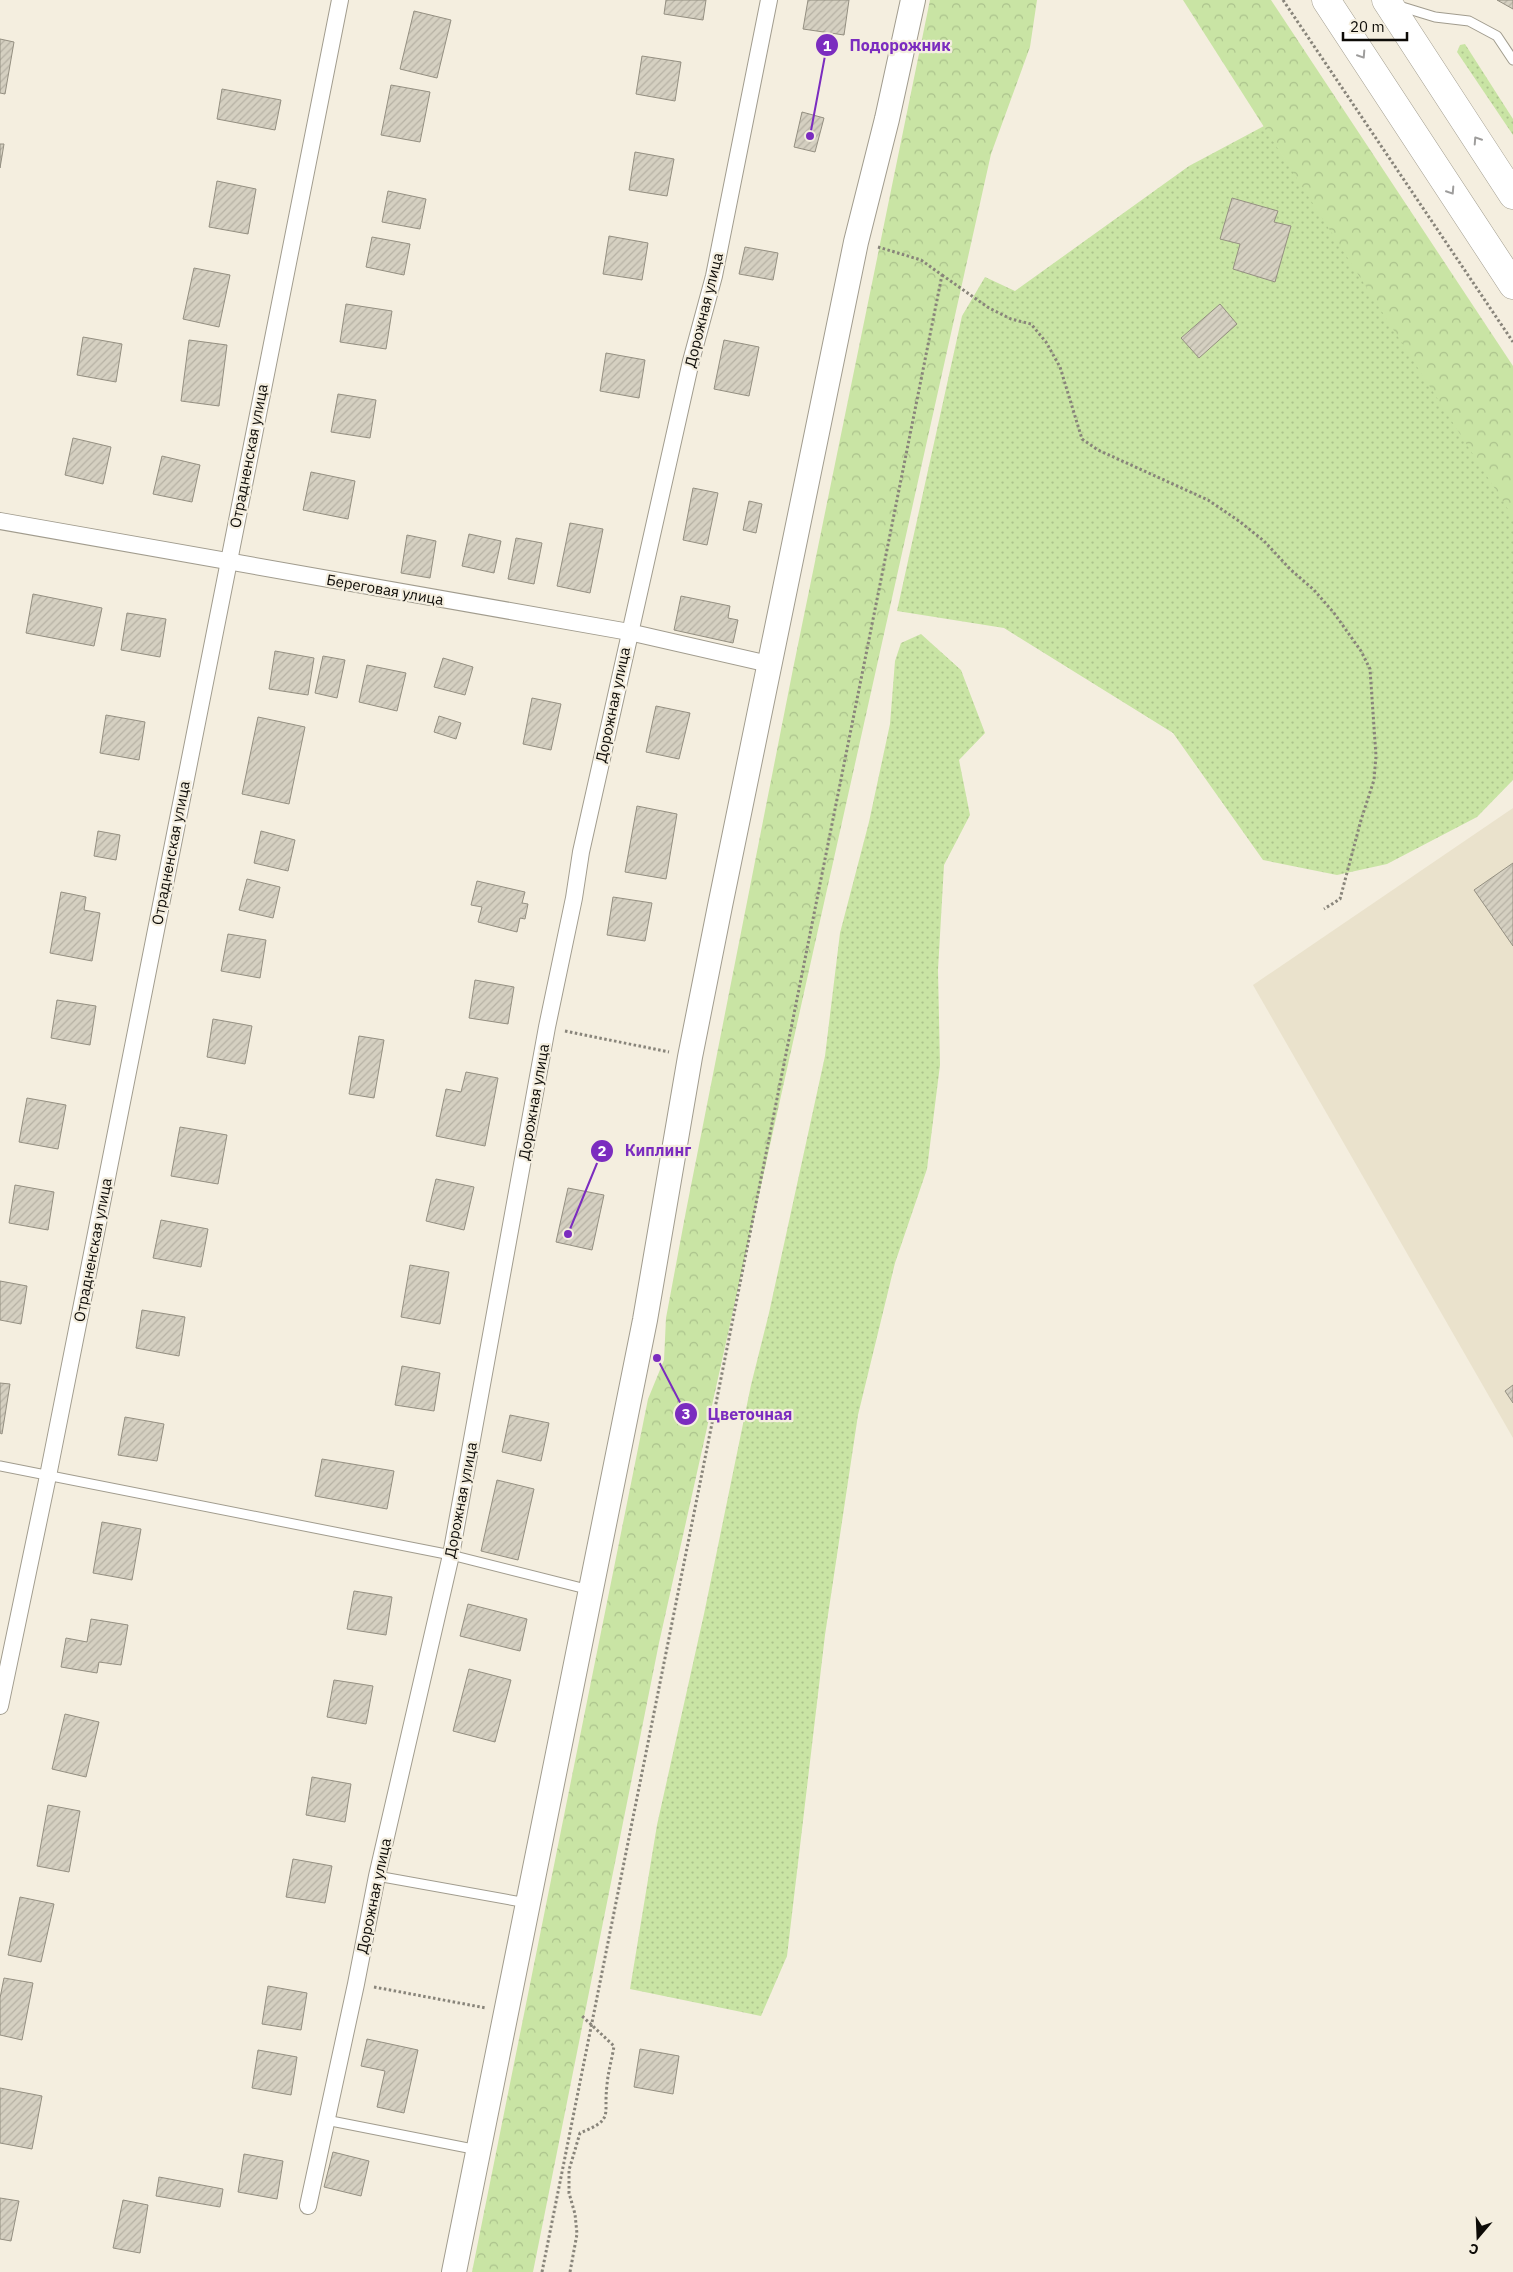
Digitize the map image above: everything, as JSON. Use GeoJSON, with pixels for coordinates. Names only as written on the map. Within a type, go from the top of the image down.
{"type":"FeatureCollection","features":[{"type":"Feature","properties":{"kind":"highway"},"geometry":{"type":"LineString","coordinates":[[1326,0],[1513,285]]}},
{"type":"Feature","properties":{"kind":"highway"},"geometry":{"type":"LineString","coordinates":[[1386,1],[1513,196]]}},
{"type":"Feature","properties":{"kind":"street","name":"Отрадненская улица"},"geometry":{"type":"LineString","coordinates":[[0,1706],[48,1476],[340,0]]}},
{"type":"Feature","properties":{"kind":"street","name":"Дорожная улица"},"geometry":{"type":"LineString","coordinates":[[308,2206],[356,1984],[377,1876],[451,1555],[547,1027],[574,898],[581,852],[691,361],[714,276],[769,0]]}},
{"type":"Feature","properties":{"kind":"street"},"geometry":{"type":"LineString","coordinates":[[454,2272],[647,1310],[690,1057],[769,664],[856,242],[887,119],[913,0]]}},
{"type":"Feature","properties":{"kind":"street","name":"Береговая улица"},"geometry":{"type":"LineString","coordinates":[[0,521],[629,632],[769,664]]}},
{"type":"Feature","properties":{"kind":"lane"},"geometry":{"type":"LineString","coordinates":[[1386,1],[1435,18],[1469,21],[1497,36],[1513,60]]}},
{"type":"Feature","properties":{"kind":"lane"},"geometry":{"type":"LineString","coordinates":[[0,1466],[451,1555],[590,1590]]}},
{"type":"Feature","properties":{"kind":"lane"},"geometry":{"type":"LineString","coordinates":[[377,1876],[527,1903]]}},
{"type":"Feature","properties":{"kind":"lane"},"geometry":{"type":"LineString","coordinates":[[326,2120],[478,2150]]}},
{"type":"Feature","properties":{"kind":"path"},"geometry":{"type":"LineString","coordinates":[[1283,0],[1513,342]]}},
{"type":"Feature","properties":{"kind":"path"},"geometry":{"type":"LineString","coordinates":[[856,242],[921,260],[989,308],[1011,319],[1031,324],[1041,336],[1060,367],[1082,440],[1098,450],[1208,500],[1238,521],[1264,542],[1314,590],[1334,613],[1361,651],[1370,669],[1376,756],[1374,780],[1360,820],[1340,899],[1324,909]]}},
{"type":"Feature","properties":{"kind":"path"},"geometry":{"type":"LineString","coordinates":[[542,2272],[942,275]]}},
{"type":"Feature","properties":{"kind":"path"},"geometry":{"type":"LineString","coordinates":[[547,1027],[690,1057]]}},
{"type":"Feature","properties":{"kind":"path"},"geometry":{"type":"LineString","coordinates":[[356,1984],[506,2011]]}},
{"type":"Feature","properties":{"kind":"path"},"geometry":{"type":"LineString","coordinates":[[570,2272],[577,2234],[575,2214],[569,2193],[569,2170],[580,2133],[598,2126],[605,2118],[607,2108],[606,2087],[614,2046],[580,2014]]}},
{"type":"Feature","properties":{"kind":"shaded area"},"geometry":{"type":"Polygon","coordinates":[[[1513,808],[1513,1438],[1253,985],[1513,808]]]}},
{"type":"Feature","properties":{"kind":"green space"},"geometry":{"type":"Polygon","coordinates":[[[930,0],[1037,0],[1030,47],[991,154],[659,1643],[533,2272],[472,2272],[648,1399],[664,1360],[666,1318],[686,1211],[793,669],[930,0]]]}},
{"type":"Feature","properties":{"kind":"green space"},"geometry":{"type":"Polygon","coordinates":[[[1183,0],[1271,0],[1513,366],[1513,517],[1183,0]]]}},
{"type":"Feature","properties":{"kind":"green space"},"geometry":{"type":"Polygon","coordinates":[[[1465,44],[1513,119],[1513,135],[1457,52],[1460,45],[1465,44]]]}},
{"type":"Feature","properties":{"kind":"green space"},"geometry":{"type":"Polygon","coordinates":[[[1264,126],[1513,513],[1513,780],[1477,817],[1387,864],[1337,875],[1263,860],[1173,733],[1004,628],[897,611],[962,316],[985,277],[1015,291],[1189,166],[1264,126]]]}},
{"type":"Feature","properties":{"kind":"green space"},"geometry":{"type":"Polygon","coordinates":[[[921,634],[961,670],[985,733],[959,760],[970,815],[944,865],[938,970],[940,1065],[927,1169],[895,1263],[858,1415],[825,1635],[787,1956],[761,2016],[630,1989],[657,1825],[704,1614],[751,1385],[769,1313],[825,1056],[840,933],[869,822],[890,724],[895,661],[901,643],[921,634]]]}},
{"type":"Feature","properties":{"kind":"building"},"geometry":{"type":"Polygon","coordinates":[[[666,0],[706,0],[703,20],[664,14],[666,0]]]}},
{"type":"Feature","properties":{"kind":"building"},"geometry":{"type":"Polygon","coordinates":[[[808,0],[849,0],[844,35],[803,29],[808,0]]]}},
{"type":"Feature","properties":{"kind":"building"},"geometry":{"type":"Polygon","coordinates":[[[1497,0],[1513,0],[1513,9],[1497,0]]]}},
{"type":"Feature","properties":{"kind":"building"},"geometry":{"type":"Polygon","coordinates":[[[414,11],[451,20],[437,78],[400,69],[414,11]]]}},
{"type":"Feature","properties":{"kind":"building"},"geometry":{"type":"Polygon","coordinates":[[[0,39],[14,42],[5,94],[0,93],[0,39]]]}},
{"type":"Feature","properties":{"kind":"building"},"geometry":{"type":"Polygon","coordinates":[[[642,56],[681,62],[675,101],[636,94],[642,56]]]}},
{"type":"Feature","properties":{"kind":"building"},"geometry":{"type":"Polygon","coordinates":[[[391,85],[430,92],[420,142],[381,135],[391,85]]]}},
{"type":"Feature","properties":{"kind":"building"},"geometry":{"type":"Polygon","coordinates":[[[222,89],[281,100],[275,130],[217,119],[222,89]]]}},
{"type":"Feature","properties":{"kind":"building"},"geometry":{"type":"Polygon","coordinates":[[[802,112],[824,118],[815,152],[794,147],[802,112]]]}},
{"type":"Feature","properties":{"kind":"building"},"geometry":{"type":"Polygon","coordinates":[[[0,144],[4,144],[0,168],[0,144]]]}},
{"type":"Feature","properties":{"kind":"building"},"geometry":{"type":"Polygon","coordinates":[[[635,152],[674,159],[667,196],[629,190],[635,152]]]}},
{"type":"Feature","properties":{"kind":"building"},"geometry":{"type":"Polygon","coordinates":[[[217,181],[256,189],[248,234],[209,227],[217,181]]]}},
{"type":"Feature","properties":{"kind":"building"},"geometry":{"type":"Polygon","coordinates":[[[388,191],[426,199],[420,229],[382,222],[388,191]]]}},
{"type":"Feature","properties":{"kind":"building"},"geometry":{"type":"Polygon","coordinates":[[[1232,198],[1278,211],[1274,222],[1291,226],[1275,282],[1233,269],[1240,244],[1220,239],[1232,198]]]}},
{"type":"Feature","properties":{"kind":"building"},"geometry":{"type":"Polygon","coordinates":[[[609,236],[648,243],[642,280],[603,274],[609,236]]]}},
{"type":"Feature","properties":{"kind":"building"},"geometry":{"type":"Polygon","coordinates":[[[372,237],[410,244],[404,275],[366,267],[372,237]]]}},
{"type":"Feature","properties":{"kind":"building"},"geometry":{"type":"Polygon","coordinates":[[[745,247],[778,253],[773,280],[739,274],[745,247]]]}},
{"type":"Feature","properties":{"kind":"building"},"geometry":{"type":"Polygon","coordinates":[[[194,268],[230,275],[219,327],[183,319],[194,268]]]}},
{"type":"Feature","properties":{"kind":"building"},"geometry":{"type":"Polygon","coordinates":[[[346,304],[392,311],[386,349],[340,342],[346,304]]]}},
{"type":"Feature","properties":{"kind":"building"},"geometry":{"type":"Polygon","coordinates":[[[1220,304],[1237,324],[1199,358],[1181,338],[1220,304]]]}},
{"type":"Feature","properties":{"kind":"building"},"geometry":{"type":"Polygon","coordinates":[[[83,337],[122,344],[116,382],[77,375],[83,337]]]}},
{"type":"Feature","properties":{"kind":"building"},"geometry":{"type":"Polygon","coordinates":[[[189,340],[227,345],[219,406],[181,401],[189,340]]]}},
{"type":"Feature","properties":{"kind":"building"},"geometry":{"type":"Polygon","coordinates":[[[724,340],[759,347],[749,396],[714,389],[724,340]]]}},
{"type":"Feature","properties":{"kind":"building"},"geometry":{"type":"Polygon","coordinates":[[[606,353],[645,360],[639,398],[600,391],[606,353]]]}},
{"type":"Feature","properties":{"kind":"building"},"geometry":{"type":"Polygon","coordinates":[[[338,394],[376,400],[370,438],[331,432],[338,394]]]}},
{"type":"Feature","properties":{"kind":"building"},"geometry":{"type":"Polygon","coordinates":[[[73,438],[111,447],[103,484],[65,475],[73,438]]]}},
{"type":"Feature","properties":{"kind":"building"},"geometry":{"type":"Polygon","coordinates":[[[162,456],[200,465],[192,502],[153,494],[162,456]]]}},
{"type":"Feature","properties":{"kind":"building"},"geometry":{"type":"Polygon","coordinates":[[[311,472],[355,481],[348,519],[303,510],[311,472]]]}},
{"type":"Feature","properties":{"kind":"building"},"geometry":{"type":"Polygon","coordinates":[[[693,488],[718,493],[707,545],[683,540],[693,488]]]}},
{"type":"Feature","properties":{"kind":"building"},"geometry":{"type":"Polygon","coordinates":[[[749,501],[762,504],[756,533],[743,530],[749,501]]]}},
{"type":"Feature","properties":{"kind":"building"},"geometry":{"type":"Polygon","coordinates":[[[570,523],[603,529],[590,593],[557,586],[570,523]]]}},
{"type":"Feature","properties":{"kind":"building"},"geometry":{"type":"Polygon","coordinates":[[[469,534],[501,541],[494,573],[462,566],[469,534]]]}},
{"type":"Feature","properties":{"kind":"building"},"geometry":{"type":"Polygon","coordinates":[[[407,535],[436,541],[430,578],[401,573],[407,535]]]}},
{"type":"Feature","properties":{"kind":"building"},"geometry":{"type":"Polygon","coordinates":[[[516,538],[542,543],[534,584],[508,579],[516,538]]]}},
{"type":"Feature","properties":{"kind":"building"},"geometry":{"type":"Polygon","coordinates":[[[33,594],[102,608],[94,646],[26,633],[33,594]]]}},
{"type":"Feature","properties":{"kind":"building"},"geometry":{"type":"Polygon","coordinates":[[[681,596],[730,606],[728,618],[738,620],[733,643],[674,630],[681,596]]]}},
{"type":"Feature","properties":{"kind":"building"},"geometry":{"type":"Polygon","coordinates":[[[127,613],[166,619],[160,657],[121,650],[127,613]]]}},
{"type":"Feature","properties":{"kind":"building"},"geometry":{"type":"Polygon","coordinates":[[[275,651],[314,658],[308,695],[269,689],[275,651]]]}},
{"type":"Feature","properties":{"kind":"building"},"geometry":{"type":"Polygon","coordinates":[[[323,656],[345,660],[337,698],[315,693],[323,656]]]}},
{"type":"Feature","properties":{"kind":"building"},"geometry":{"type":"Polygon","coordinates":[[[443,658],[473,667],[465,695],[434,687],[443,658]]]}},
{"type":"Feature","properties":{"kind":"building"},"geometry":{"type":"Polygon","coordinates":[[[367,665],[406,673],[397,711],[359,702],[367,665]]]}},
{"type":"Feature","properties":{"kind":"building"},"geometry":{"type":"Polygon","coordinates":[[[532,698],[561,704],[551,750],[523,744],[532,698]]]}},
{"type":"Feature","properties":{"kind":"building"},"geometry":{"type":"Polygon","coordinates":[[[656,706],[690,713],[679,759],[646,752],[656,706]]]}},
{"type":"Feature","properties":{"kind":"building"},"geometry":{"type":"Polygon","coordinates":[[[106,715],[145,722],[139,760],[100,753],[106,715]]]}},
{"type":"Feature","properties":{"kind":"building"},"geometry":{"type":"Polygon","coordinates":[[[439,716],[461,723],[456,739],[434,732],[439,716]]]}},
{"type":"Feature","properties":{"kind":"building"},"geometry":{"type":"Polygon","coordinates":[[[258,717],[305,727],[289,804],[242,794],[258,717]]]}},
{"type":"Feature","properties":{"kind":"building"},"geometry":{"type":"Polygon","coordinates":[[[637,806],[677,814],[666,879],[625,872],[637,806]]]}},
{"type":"Feature","properties":{"kind":"building"},"geometry":{"type":"Polygon","coordinates":[[[98,831],[120,835],[116,860],[94,856],[98,831]]]}},
{"type":"Feature","properties":{"kind":"building"},"geometry":{"type":"Polygon","coordinates":[[[261,831],[295,840],[288,871],[254,863],[261,831]]]}},
{"type":"Feature","properties":{"kind":"building"},"geometry":{"type":"Polygon","coordinates":[[[1513,863],[1513,946],[1474,890],[1513,863]]]}},
{"type":"Feature","properties":{"kind":"building"},"geometry":{"type":"Polygon","coordinates":[[[247,879],[280,887],[273,918],[239,910],[247,879]]]}},
{"type":"Feature","properties":{"kind":"building"},"geometry":{"type":"Polygon","coordinates":[[[477,881],[525,892],[522,903],[528,904],[525,919],[520,918],[517,932],[478,922],[482,907],[471,905],[477,881]]]}},
{"type":"Feature","properties":{"kind":"building"},"geometry":{"type":"Polygon","coordinates":[[[61,892],[86,897],[84,910],[100,913],[92,961],[50,953],[61,892]]]}},
{"type":"Feature","properties":{"kind":"building"},"geometry":{"type":"Polygon","coordinates":[[[613,897],[652,903],[645,941],[607,935],[613,897]]]}},
{"type":"Feature","properties":{"kind":"building"},"geometry":{"type":"Polygon","coordinates":[[[228,934],[266,940],[260,978],[221,971],[228,934]]]}},
{"type":"Feature","properties":{"kind":"building"},"geometry":{"type":"Polygon","coordinates":[[[475,980],[514,987],[508,1024],[469,1018],[475,980]]]}},
{"type":"Feature","properties":{"kind":"building"},"geometry":{"type":"Polygon","coordinates":[[[57,1000],[96,1006],[90,1045],[51,1038],[57,1000]]]}},
{"type":"Feature","properties":{"kind":"building"},"geometry":{"type":"Polygon","coordinates":[[[213,1019],[252,1026],[245,1064],[207,1057],[213,1019]]]}},
{"type":"Feature","properties":{"kind":"building"},"geometry":{"type":"Polygon","coordinates":[[[359,1036],[384,1040],[374,1098],[349,1094],[359,1036]]]}},
{"type":"Feature","properties":{"kind":"building"},"geometry":{"type":"Polygon","coordinates":[[[466,1072],[498,1078],[485,1146],[436,1136],[446,1089],[461,1092],[466,1072]]]}},
{"type":"Feature","properties":{"kind":"building"},"geometry":{"type":"Polygon","coordinates":[[[27,1098],[66,1105],[58,1149],[19,1142],[27,1098]]]}},
{"type":"Feature","properties":{"kind":"building"},"geometry":{"type":"Polygon","coordinates":[[[180,1127],[227,1135],[218,1184],[171,1176],[180,1127]]]}},
{"type":"Feature","properties":{"kind":"building"},"geometry":{"type":"Polygon","coordinates":[[[436,1179],[474,1187],[464,1230],[426,1221],[436,1179]]]}},
{"type":"Feature","properties":{"kind":"building"},"geometry":{"type":"Polygon","coordinates":[[[15,1185],[54,1192],[48,1230],[9,1223],[15,1185]]]}},
{"type":"Feature","properties":{"kind":"building"},"geometry":{"type":"Polygon","coordinates":[[[568,1188],[604,1195],[592,1250],[556,1242],[568,1188]]]}},
{"type":"Feature","properties":{"kind":"building"},"geometry":{"type":"Polygon","coordinates":[[[161,1220],[208,1229],[201,1267],[153,1258],[161,1220]]]}},
{"type":"Feature","properties":{"kind":"building"},"geometry":{"type":"Polygon","coordinates":[[[410,1265],[449,1272],[440,1324],[401,1317],[410,1265]]]}},
{"type":"Feature","properties":{"kind":"building"},"geometry":{"type":"Polygon","coordinates":[[[0,1281],[27,1286],[21,1324],[0,1320],[0,1281]]]}},
{"type":"Feature","properties":{"kind":"building"},"geometry":{"type":"Polygon","coordinates":[[[142,1310],[185,1317],[179,1356],[136,1348],[142,1310]]]}},
{"type":"Feature","properties":{"kind":"building"},"geometry":{"type":"Polygon","coordinates":[[[402,1366],[440,1373],[434,1411],[395,1405],[402,1366]]]}},
{"type":"Feature","properties":{"kind":"building"},"geometry":{"type":"Polygon","coordinates":[[[0,1383],[10,1384],[2,1434],[0,1433],[0,1383]]]}},
{"type":"Feature","properties":{"kind":"building"},"geometry":{"type":"Polygon","coordinates":[[[1513,1385],[1513,1403],[1505,1391],[1513,1385]]]}},
{"type":"Feature","properties":{"kind":"building"},"geometry":{"type":"Polygon","coordinates":[[[510,1415],[549,1423],[541,1461],[502,1452],[510,1415]]]}},
{"type":"Feature","properties":{"kind":"building"},"geometry":{"type":"Polygon","coordinates":[[[125,1417],[164,1424],[157,1461],[118,1455],[125,1417]]]}},
{"type":"Feature","properties":{"kind":"building"},"geometry":{"type":"Polygon","coordinates":[[[322,1459],[394,1471],[387,1509],[315,1496],[322,1459]]]}},
{"type":"Feature","properties":{"kind":"building"},"geometry":{"type":"Polygon","coordinates":[[[497,1480],[534,1489],[518,1560],[481,1551],[497,1480]]]}},
{"type":"Feature","properties":{"kind":"building"},"geometry":{"type":"Polygon","coordinates":[[[102,1522],[141,1529],[132,1580],[93,1573],[102,1522]]]}},
{"type":"Feature","properties":{"kind":"building"},"geometry":{"type":"Polygon","coordinates":[[[354,1591],[392,1597],[386,1635],[347,1629],[354,1591]]]}},
{"type":"Feature","properties":{"kind":"building"},"geometry":{"type":"Polygon","coordinates":[[[468,1604],[527,1619],[520,1651],[460,1636],[468,1604]]]}},
{"type":"Feature","properties":{"kind":"building"},"geometry":{"type":"Polygon","coordinates":[[[91,1619],[128,1625],[121,1665],[99,1662],[97,1673],[61,1667],[66,1638],[87,1642],[91,1619]]]}},
{"type":"Feature","properties":{"kind":"building"},"geometry":{"type":"Polygon","coordinates":[[[469,1669],[511,1680],[495,1742],[453,1731],[469,1669]]]}},
{"type":"Feature","properties":{"kind":"building"},"geometry":{"type":"Polygon","coordinates":[[[334,1680],[373,1686],[366,1724],[327,1717],[334,1680]]]}},
{"type":"Feature","properties":{"kind":"building"},"geometry":{"type":"Polygon","coordinates":[[[65,1714],[99,1722],[86,1777],[52,1769],[65,1714]]]}},
{"type":"Feature","properties":{"kind":"building"},"geometry":{"type":"Polygon","coordinates":[[[312,1777],[351,1784],[345,1822],[306,1815],[312,1777]]]}},
{"type":"Feature","properties":{"kind":"building"},"geometry":{"type":"Polygon","coordinates":[[[48,1805],[80,1811],[69,1872],[37,1866],[48,1805]]]}},
{"type":"Feature","properties":{"kind":"building"},"geometry":{"type":"Polygon","coordinates":[[[293,1859],[332,1866],[325,1903],[286,1897],[293,1859]]]}},
{"type":"Feature","properties":{"kind":"building"},"geometry":{"type":"Polygon","coordinates":[[[20,1897],[54,1904],[41,1962],[8,1955],[20,1897]]]}},
{"type":"Feature","properties":{"kind":"building"},"geometry":{"type":"Polygon","coordinates":[[[4,1978],[33,1983],[22,2040],[0,2035],[0,1998],[4,1978]]]}},
{"type":"Feature","properties":{"kind":"building"},"geometry":{"type":"Polygon","coordinates":[[[268,1986],[307,1993],[301,2030],[262,2024],[268,1986]]]}},
{"type":"Feature","properties":{"kind":"building"},"geometry":{"type":"Polygon","coordinates":[[[367,2039],[418,2050],[404,2113],[377,2107],[385,2071],[361,2066],[367,2039]]]}},
{"type":"Feature","properties":{"kind":"building"},"geometry":{"type":"Polygon","coordinates":[[[640,2049],[679,2056],[673,2094],[634,2087],[640,2049]]]}},
{"type":"Feature","properties":{"kind":"building"},"geometry":{"type":"Polygon","coordinates":[[[258,2050],[297,2057],[291,2095],[252,2088],[258,2050]]]}},
{"type":"Feature","properties":{"kind":"building"},"geometry":{"type":"Polygon","coordinates":[[[0,2088],[42,2096],[32,2149],[0,2143],[0,2088]]]}},
{"type":"Feature","properties":{"kind":"building"},"geometry":{"type":"Polygon","coordinates":[[[333,2152],[369,2161],[361,2196],[324,2187],[333,2152]]]}},
{"type":"Feature","properties":{"kind":"building"},"geometry":{"type":"Polygon","coordinates":[[[244,2154],[283,2161],[277,2199],[238,2192],[244,2154]]]}},
{"type":"Feature","properties":{"kind":"building"},"geometry":{"type":"Polygon","coordinates":[[[159,2177],[223,2189],[220,2207],[156,2196],[159,2177]]]}},
{"type":"Feature","properties":{"kind":"building"},"geometry":{"type":"Polygon","coordinates":[[[0,2198],[19,2201],[11,2241],[0,2239],[0,2198]]]}},
{"type":"Feature","properties":{"kind":"building"},"geometry":{"type":"Polygon","coordinates":[[[123,2200],[148,2205],[140,2253],[113,2248],[123,2200]]]}},
{"type":"Feature","properties":{"kind":"place","name":"Подорожник"},"geometry":{"type":"Point","coordinates":[810,136]}},
{"type":"Feature","properties":{"kind":"place","name":"Киплинг"},"geometry":{"type":"Point","coordinates":[568,1234]}},
{"type":"Feature","properties":{"kind":"place","name":"Цветочная"},"geometry":{"type":"Point","coordinates":[657,1358]}}]}
